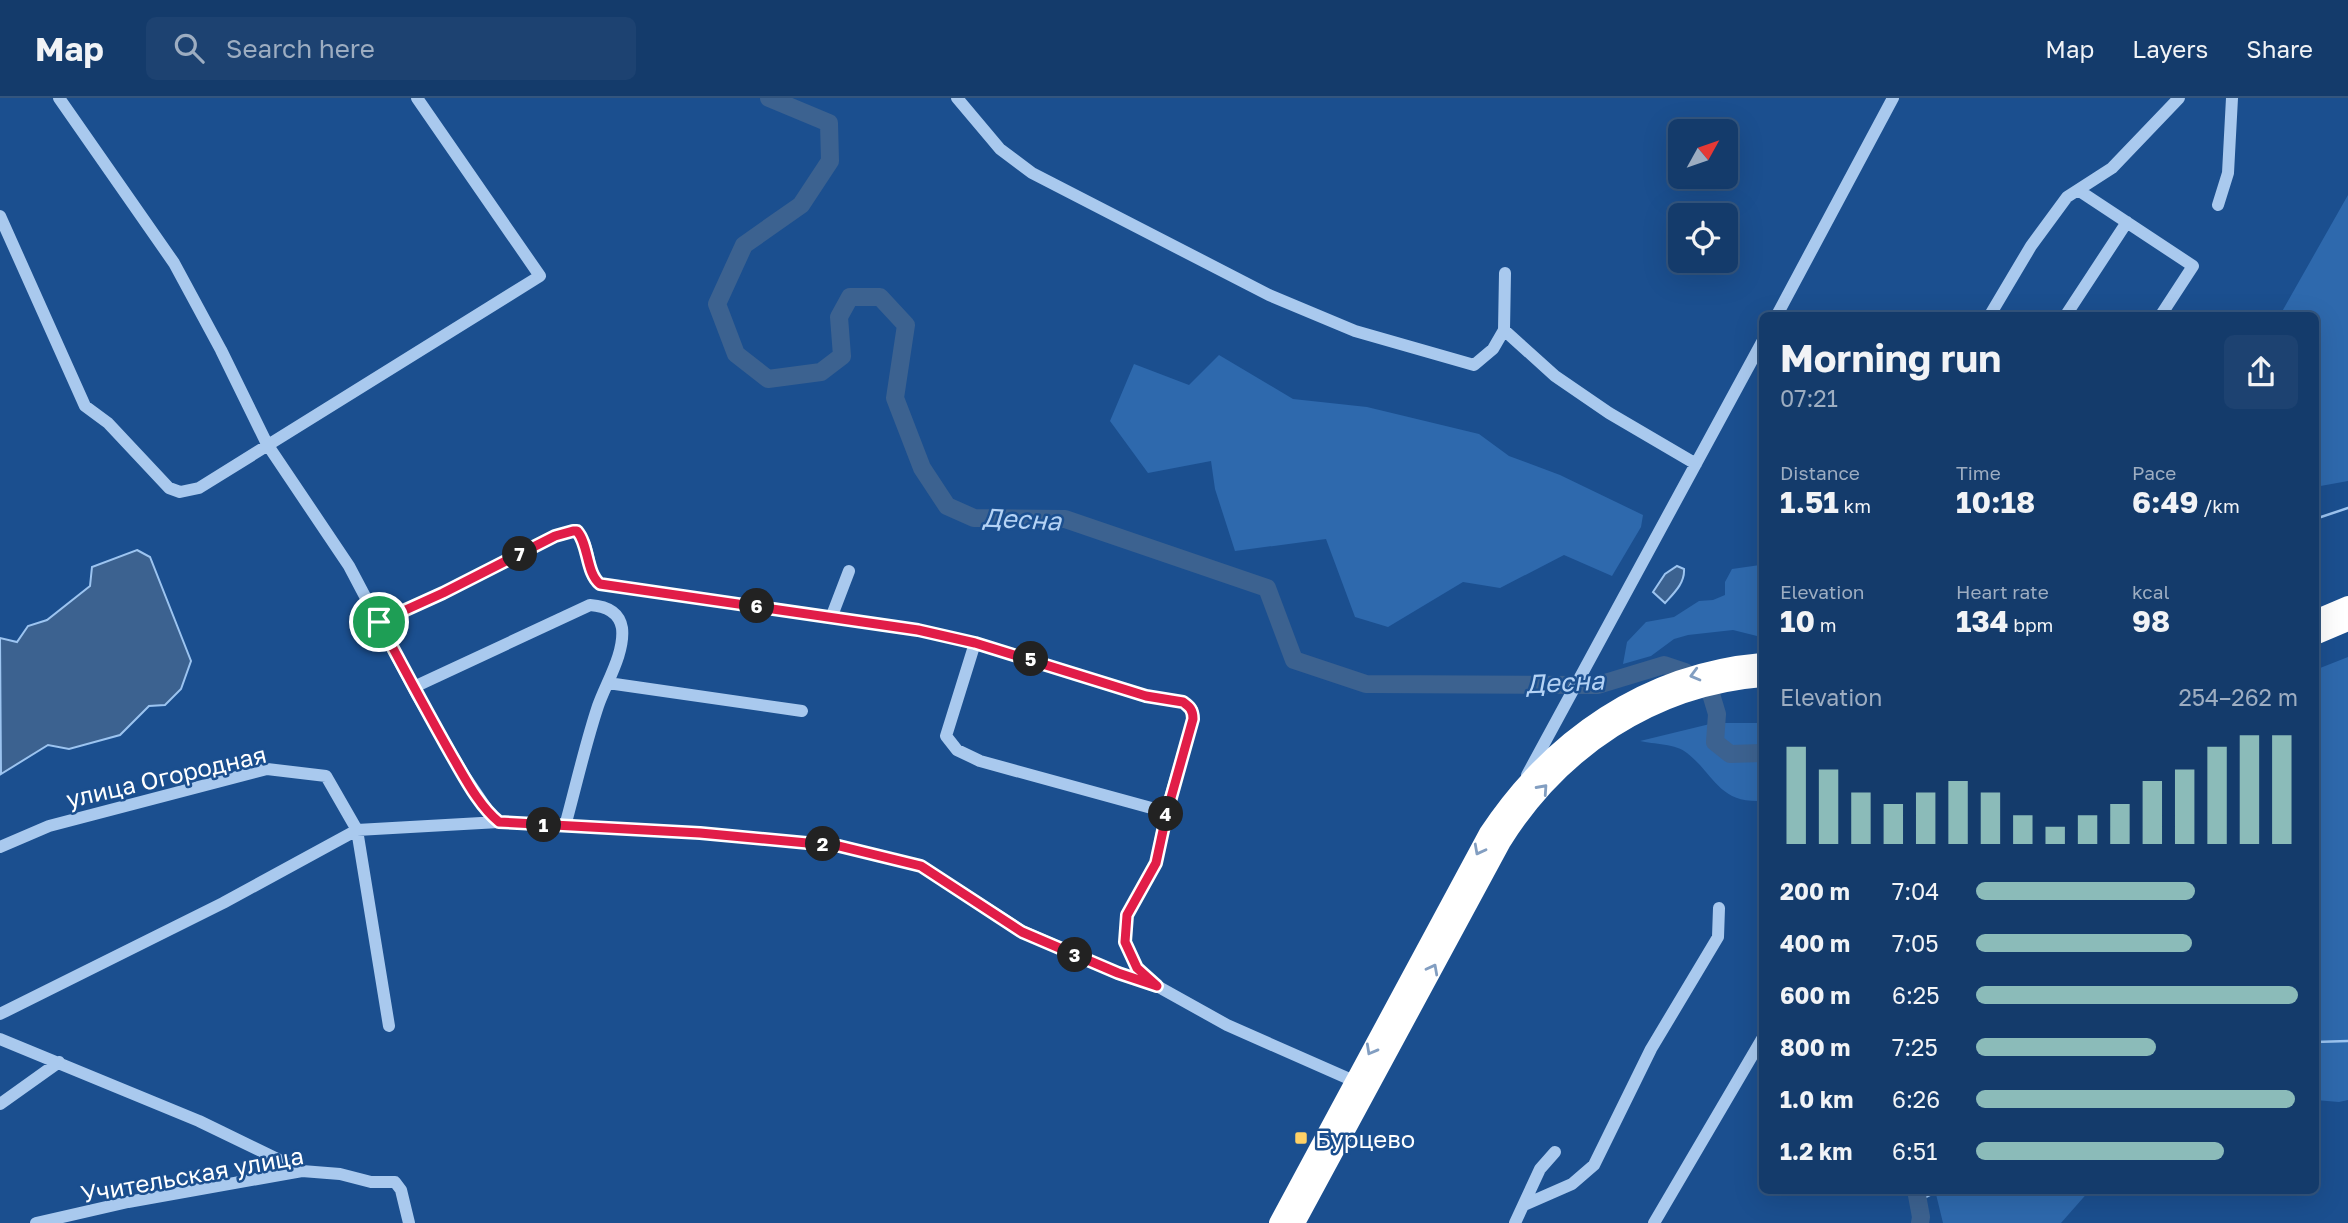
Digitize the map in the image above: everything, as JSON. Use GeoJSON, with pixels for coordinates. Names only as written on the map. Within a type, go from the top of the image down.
{"type":"FeatureCollection","features":[{"type":"Feature","properties":{"kind":"highway"},"geometry":{"type":"LineString","coordinates":[[2319,617],[2348,605]]}},
{"type":"Feature","properties":{"kind":"highway"},"geometry":{"type":"LineString","coordinates":[[2319,634],[2348,622]]}},
{"type":"Feature","properties":{"kind":"highway"},"geometry":{"type":"LineString","coordinates":[[1296,1223],[1502,842],[1585,737],[1616,707],[1652,689],[1711,670],[1759,662]]}},
{"type":"Feature","properties":{"kind":"highway"},"geometry":{"type":"LineString","coordinates":[[1278,1223],[1488,834],[1517,793],[1548,760],[1585,737],[1657,703],[1713,685],[1759,678]]}},
{"type":"Feature","properties":{"kind":"street"},"geometry":{"type":"LineString","coordinates":[[59,98],[174,263],[222,350],[267,444],[342,555],[464,775],[491,815],[499,822]]}},
{"type":"Feature","properties":{"kind":"street"},"geometry":{"type":"LineString","coordinates":[[0,216],[85,406],[108,424],[169,488],[180,492],[199,488],[540,276],[417,98]]}},
{"type":"Feature","properties":{"kind":"street"},"geometry":{"type":"LineString","coordinates":[[957,98],[1000,149],[1032,173],[1208,265],[1343,326],[1474,365],[1493,349],[1504,330],[1505,273]]}},
{"type":"Feature","properties":{"kind":"street"},"geometry":{"type":"LineString","coordinates":[[1779,312],[1893,98]]}},
{"type":"Feature","properties":{"kind":"street"},"geometry":{"type":"LineString","coordinates":[[1992,312],[2031,246],[2067,197],[2112,168],[2179,98]]}},
{"type":"Feature","properties":{"kind":"street"},"geometry":{"type":"LineString","coordinates":[[2218,205],[2228,173],[2232,98]]}},
{"type":"Feature","properties":{"kind":"street"},"geometry":{"type":"LineString","coordinates":[[2078,190],[2193,266],[2163,312]]}},
{"type":"Feature","properties":{"kind":"street"},"geometry":{"type":"LineString","coordinates":[[2068,312],[2127,222]]}},
{"type":"Feature","properties":{"kind":"street"},"geometry":{"type":"LineString","coordinates":[[1504,330],[1555,376],[1609,413],[1696,464]]}},
{"type":"Feature","properties":{"kind":"street"},"geometry":{"type":"LineString","coordinates":[[1517,793],[1759,348]]}},
{"type":"Feature","properties":{"kind":"street"},"geometry":{"type":"LineString","coordinates":[[379,622],[555,536],[577,531],[585,543],[593,576],[600,584],[918,630],[975,643],[1132,692],[1183,702],[1192,710],[1193,719],[1156,863],[1127,915],[1125,942],[1137,968],[1157,986]]}},
{"type":"Feature","properties":{"kind":"street"},"geometry":{"type":"LineString","coordinates":[[831,618],[849,571]]}},
{"type":"Feature","properties":{"kind":"street"},"geometry":{"type":"LineString","coordinates":[[414,687],[590,605],[611,610],[620,620],[621,642],[599,704],[565,826]]}},
{"type":"Feature","properties":{"kind":"street"},"geometry":{"type":"LineString","coordinates":[[975,643],[946,736],[957,750],[996,766],[1167,812]]}},
{"type":"Feature","properties":{"kind":"street"},"geometry":{"type":"LineString","coordinates":[[608,683],[802,711]]}},
{"type":"Feature","properties":{"kind":"street","name":"улица Огородная"},"geometry":{"type":"LineString","coordinates":[[0,847],[49,826],[267,769],[326,776],[357,830]]}},
{"type":"Feature","properties":{"kind":"street"},"geometry":{"type":"LineString","coordinates":[[0,1014],[223,903],[357,830],[499,822],[700,833],[839,846],[921,866],[1022,932],[1118,973],[1157,986],[1227,1025],[1354,1081]]}},
{"type":"Feature","properties":{"kind":"street"},"geometry":{"type":"LineString","coordinates":[[357,830],[389,1026]]}},
{"type":"Feature","properties":{"kind":"street"},"geometry":{"type":"LineString","coordinates":[[1524,1205],[1572,1184],[1594,1165],[1651,1049],[1718,937],[1719,908]]}},
{"type":"Feature","properties":{"kind":"street"},"geometry":{"type":"LineString","coordinates":[[0,1039],[198,1121],[302,1171]]}},
{"type":"Feature","properties":{"kind":"street"},"geometry":{"type":"LineString","coordinates":[[1654,1223],[1759,1044]]}},
{"type":"Feature","properties":{"kind":"street"},"geometry":{"type":"LineString","coordinates":[[0,1104],[59,1062]]}},
{"type":"Feature","properties":{"kind":"street"},"geometry":{"type":"LineString","coordinates":[[1515,1223],[1540,1169],[1555,1152]]}},
{"type":"Feature","properties":{"kind":"street","name":"Учительская улица"},"geometry":{"type":"LineString","coordinates":[[36,1223],[76,1219],[128,1202],[302,1171],[340,1174],[371,1182],[395,1182],[401,1190],[409,1223]]}},
{"type":"Feature","properties":{"kind":"shaded area"},"geometry":{"type":"Polygon","coordinates":[[[2348,195],[2348,481],[2319,486],[2319,312],[2282,312],[2348,195]]]}},
{"type":"Feature","properties":{"kind":"shaded area"},"geometry":{"type":"Polygon","coordinates":[[[1219,355],[1293,399],[1367,407],[1479,434],[1509,456],[1560,475],[1643,515],[1641,527],[1612,576],[1564,555],[1500,588],[1463,582],[1388,627],[1355,617],[1326,539],[1235,551],[1215,489],[1211,461],[1148,473],[1110,421],[1134,364],[1189,385],[1219,355]]]}},
{"type":"Feature","properties":{"kind":"shaded area"},"geometry":{"type":"Polygon","coordinates":[[[137,550],[150,557],[191,661],[181,689],[165,705],[149,706],[120,735],[69,749],[48,745],[1,774],[0,638],[17,642],[28,626],[47,620],[90,586],[92,567],[137,550]]]}},
{"type":"Feature","properties":{"kind":"shaded area"},"geometry":{"type":"Polygon","coordinates":[[[1759,565],[1759,636],[1733,630],[1688,635],[1674,639],[1651,656],[1623,664],[1627,642],[1646,622],[1674,617],[1699,601],[1713,600],[1725,595],[1725,582],[1732,569],[1759,565]]]}},
{"type":"Feature","properties":{"kind":"shaded area"},"geometry":{"type":"Polygon","coordinates":[[[1677,566],[1684,569],[1683,579],[1665,603],[1653,592],[1665,574],[1677,566]]]}},
{"type":"Feature","properties":{"kind":"shaded area"},"geometry":{"type":"Polygon","coordinates":[[[2348,657],[2348,1100],[2339,1102],[2319,1100],[2319,668],[2348,657]]]}},
{"type":"Feature","properties":{"kind":"shaded area"},"geometry":{"type":"Polygon","coordinates":[[[1714,723],[1759,723],[1759,801],[1747,800],[1726,792],[1683,750],[1640,741],[1714,723]]]}},
{"type":"Feature","properties":{"kind":"shaded area"},"geometry":{"type":"Polygon","coordinates":[[[1936,1194],[2086,1194],[2061,1223],[1943,1223],[1936,1194]]]}},
{"type":"Feature","properties":{"kind":"waterway","name":"Десна"},"geometry":{"type":"LineString","coordinates":[[769,98],[829,123],[830,161],[801,205],[744,245],[717,304],[736,354],[768,379],[821,372],[842,356],[839,317],[850,297],[880,297],[906,325],[895,398],[922,468],[947,506],[974,518],[1065,519],[1267,588],[1294,660],[1366,684],[1598,685],[1664,665],[1685,672],[1711,694],[1717,714],[1715,742],[1730,754],[1759,753]]}},
{"type":"Feature","properties":{"kind":"waterway"},"geometry":{"type":"LineString","coordinates":[[2319,518],[2348,508]]}},
{"type":"Feature","properties":{"kind":"waterway"},"geometry":{"type":"LineString","coordinates":[[2319,1042],[2348,1041]]}},
{"type":"Feature","properties":{"kind":"waterway","name":"Десна"},"geometry":{"type":"LineString","coordinates":[[1917,1194],[1920,1223]]}},
{"type":"Feature","properties":{"kind":"waterway"},"geometry":{"type":"LineString","coordinates":[[1918,1201],[1932,1194]]}},
{"type":"Feature","properties":{"kind":"place","name":"Бурцево"},"geometry":{"type":"Point","coordinates":[1301,1138]}},
{"type":"Feature","properties":{"kind":"route"},"geometry":{"type":"LineString","coordinates":[[577,531],[585,543],[593,576],[600,584],[607,586],[918,630],[975,643],[1146,696],[1183,702],[1192,710],[1193,719],[1156,863],[1127,915],[1125,942],[1137,968],[1157,986],[1118,973],[1022,932],[921,866],[839,846],[700,833],[499,822],[491,815],[464,775],[417,695],[379,622],[555,536],[577,531]]}}]}
